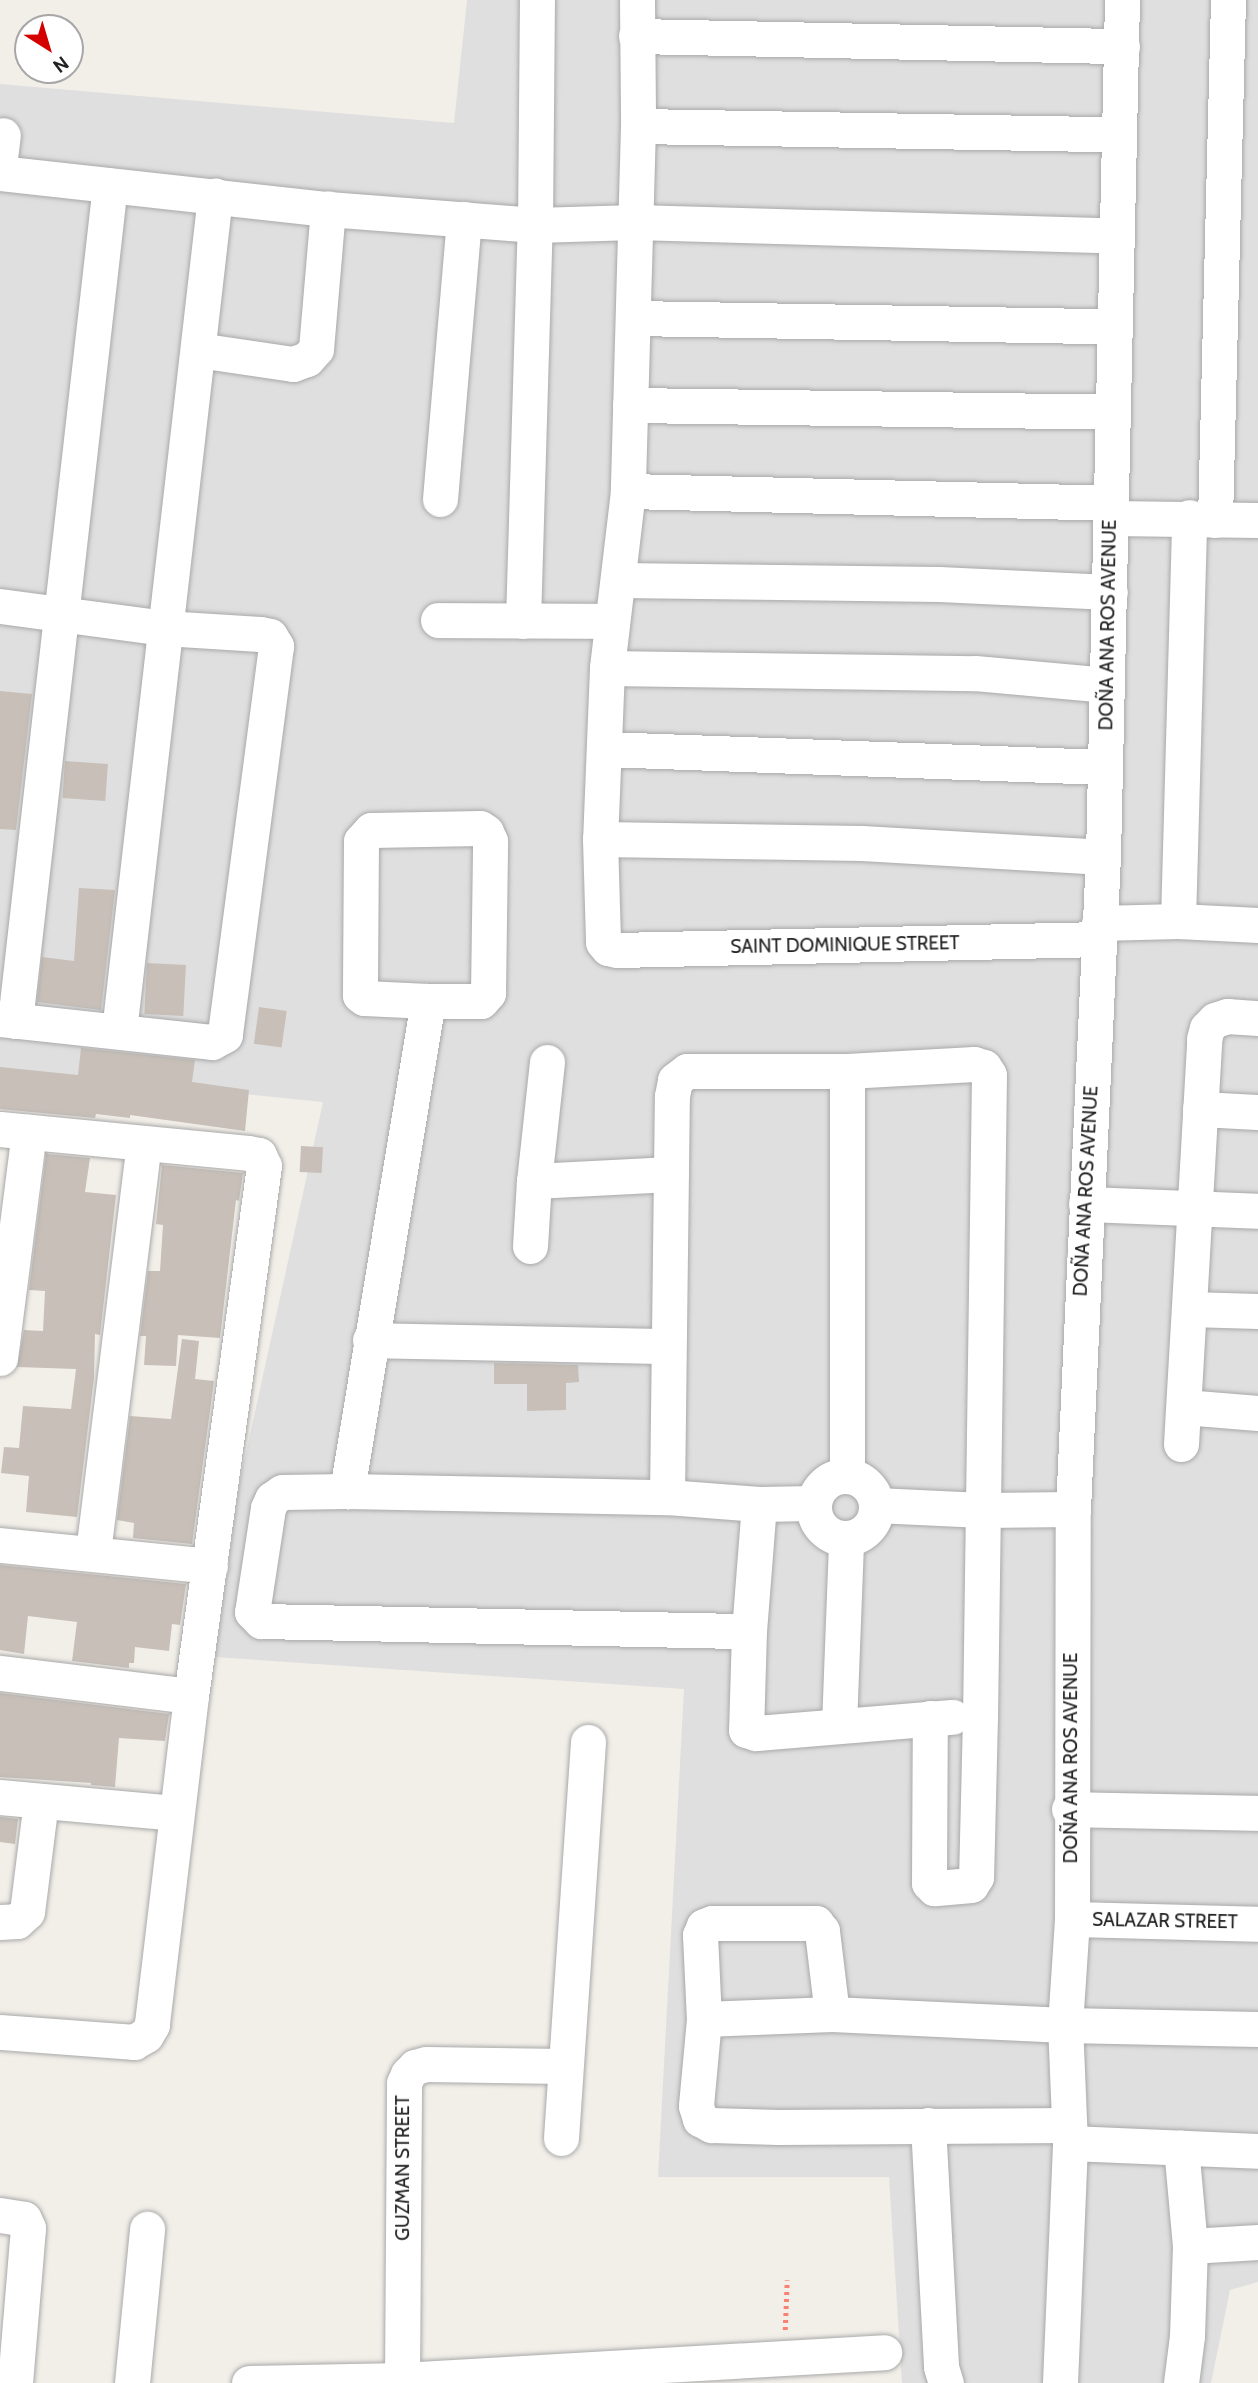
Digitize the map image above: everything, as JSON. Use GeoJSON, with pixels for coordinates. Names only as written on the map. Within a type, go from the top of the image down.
{"type":"FeatureCollection","features":[{"type":"Feature","properties":{"kind":"street"},"geometry":{"type":"LineString","coordinates":[[523,621],[535,225],[537,0]]}},
{"type":"Feature","properties":{"kind":"street"},"geometry":{"type":"LineString","coordinates":[[637,0],[638,126],[628,491],[607,668],[600,839],[862,843],[1103,857]]}},
{"type":"Feature","properties":{"kind":"street","name":"DOÑA ANA ROS AVENUE"},"geometry":{"type":"LineString","coordinates":[[1060,2383],[1069,2134],[1065,2025],[1072,1919],[1069,1809],[1073,1509],[1103,857],[1122,0]]}},
{"type":"Feature","properties":{"kind":"street"},"geometry":{"type":"LineString","coordinates":[[1178,921],[1202,518],[1228,0]]}},
{"type":"Feature","properties":{"kind":"street"},"geometry":{"type":"LineString","coordinates":[[636,36],[1122,46]]}},
{"type":"Feature","properties":{"kind":"street"},"geometry":{"type":"LineString","coordinates":[[638,126],[1117,134]]}},
{"type":"Feature","properties":{"kind":"street"},"geometry":{"type":"LineString","coordinates":[[0,173],[328,209],[535,225],[635,222],[1115,235]]}},
{"type":"Feature","properties":{"kind":"street"},"geometry":{"type":"LineString","coordinates":[[0,607],[59,612],[164,628],[270,636],[276,646],[275,674],[225,1035],[212,1042],[7,1020],[59,612],[110,185]]}},
{"type":"Feature","properties":{"kind":"street"},"geometry":{"type":"LineString","coordinates":[[119,1031],[215,196]]}},
{"type":"Feature","properties":{"kind":"street"},"geometry":{"type":"LineString","coordinates":[[198,350],[293,363],[307,359],[316,349],[328,209]]}},
{"type":"Feature","properties":{"kind":"street"},"geometry":{"type":"LineString","coordinates":[[440,499],[464,219]]}},
{"type":"Feature","properties":{"kind":"street"},"geometry":{"type":"LineString","coordinates":[[634,318],[1113,326]]}},
{"type":"Feature","properties":{"kind":"street"},"geometry":{"type":"LineString","coordinates":[[630,405],[1112,412]]}},
{"type":"Feature","properties":{"kind":"street"},"geometry":{"type":"LineString","coordinates":[[628,491],[1111,510],[1258,520]]}},
{"type":"Feature","properties":{"kind":"street"},"geometry":{"type":"LineString","coordinates":[[619,580],[939,584],[1110,592]]}},
{"type":"Feature","properties":{"kind":"street"},"geometry":{"type":"LineString","coordinates":[[438,620],[612,621]]}},
{"type":"Feature","properties":{"kind":"street"},"geometry":{"type":"LineString","coordinates":[[607,668],[975,673],[1106,685]]}},
{"type":"Feature","properties":{"kind":"street"},"geometry":{"type":"LineString","coordinates":[[604,748],[1105,767]]}},
{"type":"Feature","properties":{"kind":"street"},"geometry":{"type":"LineString","coordinates":[[480,828],[486,832],[489,841],[488,993],[481,1001],[428,1001],[367,999],[360,995],[361,841],[371,830],[480,828]]}},
{"type":"Feature","properties":{"kind":"street","name":"SAINT DOMINIQUE STREET"},"geometry":{"type":"LineString","coordinates":[[600,839],[600,935],[605,946],[617,950],[1099,931],[1178,921],[1258,925]]}},
{"type":"Feature","properties":{"kind":"street"},"geometry":{"type":"LineString","coordinates":[[347,1491],[428,1001]]}},
{"type":"Feature","properties":{"kind":"street"},"geometry":{"type":"LineString","coordinates":[[1181,1444],[1193,1208],[1207,1028],[1215,1020],[1227,1016],[1258,1018]]}},
{"type":"Feature","properties":{"kind":"street"},"geometry":{"type":"LineString","coordinates":[[530,1246],[547,1062]]}},
{"type":"Feature","properties":{"kind":"street"},"geometry":{"type":"LineString","coordinates":[[667,1497],[672,1096],[675,1080],[687,1071],[847,1071],[974,1064],[988,1071],[981,1717],[976,1877],[971,1885],[934,1888],[929,1883],[930,1718]]}},
{"type":"Feature","properties":{"kind":"street"},"geometry":{"type":"LineString","coordinates":[[847,1071],[847,1475]]}},
{"type":"Feature","properties":{"kind":"street"},"geometry":{"type":"LineString","coordinates":[[1200,1109],[1258,1112]]}},
{"type":"Feature","properties":{"kind":"street"},"geometry":{"type":"LineString","coordinates":[[0,1358],[14,1130],[259,1155],[264,1166],[191,1696],[150,2031],[134,2042],[0,2032]]}},
{"type":"Feature","properties":{"kind":"street"},"geometry":{"type":"LineString","coordinates":[[93,1552],[144,1143]]}},
{"type":"Feature","properties":{"kind":"street"},"geometry":{"type":"LineString","coordinates":[[534,1181],[671,1174]]}},
{"type":"Feature","properties":{"kind":"street"},"geometry":{"type":"LineString","coordinates":[[1086,1204],[1258,1212]]}},
{"type":"Feature","properties":{"kind":"street"},"geometry":{"type":"LineString","coordinates":[[1189,1309],[1258,1311]]}},
{"type":"Feature","properties":{"kind":"street"},"geometry":{"type":"LineString","coordinates":[[370,1340],[668,1346]]}},
{"type":"Feature","properties":{"kind":"street"},"geometry":{"type":"LineString","coordinates":[[1184,1407],[1258,1413]]}},
{"type":"Feature","properties":{"kind":"street"},"geometry":{"type":"LineString","coordinates":[[847,1475],[861,1480],[872,1491],[876,1505],[873,1521],[862,1534],[846,1539],[833,1537],[821,1529],[814,1517],[813,1503],[819,1488],[831,1478],[847,1475]]}},
{"type":"Feature","properties":{"kind":"street"},"geometry":{"type":"LineString","coordinates":[[749,1631],[258,1620],[251,1606],[272,1499],[282,1492],[667,1497],[759,1504],[813,1503]]}},
{"type":"Feature","properties":{"kind":"street"},"geometry":{"type":"LineString","coordinates":[[759,1504],[749,1631],[746,1730],[756,1733],[930,1718],[981,1717]]}},
{"type":"Feature","properties":{"kind":"street"},"geometry":{"type":"LineString","coordinates":[[876,1505],[982,1510],[1073,1509]]}},
{"type":"Feature","properties":{"kind":"street"},"geometry":{"type":"LineString","coordinates":[[839,1725],[846,1539]]}},
{"type":"Feature","properties":{"kind":"street"},"geometry":{"type":"LineString","coordinates":[[0,1545],[93,1552],[211,1566]]}},
{"type":"Feature","properties":{"kind":"street"},"geometry":{"type":"LineString","coordinates":[[0,1672],[191,1696]]}},
{"type":"Feature","properties":{"kind":"street"},"geometry":{"type":"LineString","coordinates":[[561,2138],[563,2066],[588,1742]]}},
{"type":"Feature","properties":{"kind":"street"},"geometry":{"type":"LineString","coordinates":[[0,1797],[176,1814]]}},
{"type":"Feature","properties":{"kind":"street"},"geometry":{"type":"LineString","coordinates":[[0,1922],[18,1922],[27,1912],[41,1801]]}},
{"type":"Feature","properties":{"kind":"street"},"geometry":{"type":"LineString","coordinates":[[1069,1809],[1258,1813]]}},
{"type":"Feature","properties":{"kind":"street","name":"SALAZAR STREET"},"geometry":{"type":"LineString","coordinates":[[1072,1919],[1258,1924]]}},
{"type":"Feature","properties":{"kind":"street"},"geometry":{"type":"LineString","coordinates":[[832,2014],[822,1931],[816,1923],[712,1923],[700,1930],[704,2019],[696,2106],[698,2115],[705,2122],[778,2127],[928,2125],[1069,2134],[1181,2147],[1258,2151]]}},
{"type":"Feature","properties":{"kind":"street"},"geometry":{"type":"LineString","coordinates":[[704,2019],[832,2014],[1065,2025],[1258,2029]]}},
{"type":"Feature","properties":{"kind":"street","name":"GUZMAN STREET"},"geometry":{"type":"LineString","coordinates":[[402,2379],[404,2082],[408,2074],[415,2067],[426,2064],[563,2066]]}},
{"type":"Feature","properties":{"kind":"street"},"geometry":{"type":"LineString","coordinates":[[928,2125],[941,2367],[946,2383]]}},
{"type":"Feature","properties":{"kind":"street"},"geometry":{"type":"LineString","coordinates":[[1181,2147],[1190,2246],[1187,2336],[1181,2383]]}},
{"type":"Feature","properties":{"kind":"street"},"geometry":{"type":"LineString","coordinates":[[0,2215],[24,2219],[29,2228],[15,2383]]}},
{"type":"Feature","properties":{"kind":"street"},"geometry":{"type":"LineString","coordinates":[[132,2383],[147,2229]]}},
{"type":"Feature","properties":{"kind":"street"},"geometry":{"type":"LineString","coordinates":[[1190,2246],[1258,2242]]}},
{"type":"Feature","properties":{"kind":"street"},"geometry":{"type":"LineString","coordinates":[[250,2383],[796,2366],[884,2352]]}},
{"type":"Feature","properties":{"kind":"path"},"geometry":{"type":"LineString","coordinates":[[787,2280],[796,2366]]}},
{"type":"Feature","properties":{"kind":"shaded area"},"geometry":{"type":"Polygon","coordinates":[[[467,0],[1258,0],[1258,2282],[1230,2290],[1211,2383],[902,2383],[889,2177],[658,2177],[684,1689],[215,1657],[240,1480],[323,1102],[0,1069],[0,84],[454,123],[467,0]]]}},
{"type":"Feature","properties":{"kind":"building"},"geometry":{"type":"Polygon","coordinates":[[[0,691],[32,694],[16,830],[0,829],[0,691]]]}},
{"type":"Feature","properties":{"kind":"building"},"geometry":{"type":"Polygon","coordinates":[[[65,761],[108,764],[105,801],[62,798],[65,761]]]}},
{"type":"Feature","properties":{"kind":"building"},"geometry":{"type":"Polygon","coordinates":[[[79,888],[115,890],[101,1010],[37,1002],[42,957],[74,961],[79,888]]]}},
{"type":"Feature","properties":{"kind":"building"},"geometry":{"type":"Polygon","coordinates":[[[147,963],[186,965],[183,1016],[144,1014],[147,963]]]}},
{"type":"Feature","properties":{"kind":"building"},"geometry":{"type":"Polygon","coordinates":[[[259,1007],[287,1011],[282,1048],[254,1044],[259,1007]]]}},
{"type":"Feature","properties":{"kind":"building"},"geometry":{"type":"Polygon","coordinates":[[[81,1048],[195,1060],[192,1082],[249,1090],[245,1131],[130,1115],[130,1118],[96,1114],[95,1118],[0,1109],[0,1067],[78,1075],[81,1048]]]}},
{"type":"Feature","properties":{"kind":"building"},"geometry":{"type":"Polygon","coordinates":[[[301,1146],[323,1147],[322,1173],[300,1172],[301,1146]]]}},
{"type":"Feature","properties":{"kind":"building"},"geometry":{"type":"Polygon","coordinates":[[[46,1154],[90,1158],[85,1192],[116,1195],[100,1335],[95,1334],[94,1378],[77,1517],[26,1512],[29,1476],[1,1473],[4,1447],[19,1448],[23,1406],[71,1409],[76,1369],[17,1367],[24,1330],[43,1331],[45,1291],[29,1290],[46,1154]]]}},
{"type":"Feature","properties":{"kind":"building"},"geometry":{"type":"Polygon","coordinates":[[[162,1165],[243,1173],[239,1201],[236,1200],[220,1338],[178,1335],[176,1366],[144,1365],[146,1336],[140,1336],[148,1271],[160,1271],[163,1225],[156,1224],[162,1165]]]}},
{"type":"Feature","properties":{"kind":"building"},"geometry":{"type":"Polygon","coordinates":[[[182,1339],[199,1341],[195,1379],[214,1381],[192,1544],[133,1538],[134,1523],[117,1520],[130,1416],[171,1419],[182,1339]]]}},
{"type":"Feature","properties":{"kind":"building"},"geometry":{"type":"Polygon","coordinates":[[[494,1363],[578,1365],[579,1382],[566,1383],[566,1410],[527,1411],[527,1384],[494,1384],[494,1363]]]}},
{"type":"Feature","properties":{"kind":"building"},"geometry":{"type":"Polygon","coordinates":[[[0,1565],[186,1584],[180,1625],[172,1624],[169,1651],[135,1647],[134,1663],[129,1663],[129,1668],[72,1661],[77,1622],[28,1616],[24,1654],[0,1650],[0,1565]]]}},
{"type":"Feature","properties":{"kind":"building"},"geometry":{"type":"Polygon","coordinates":[[[0,1693],[169,1714],[165,1741],[119,1738],[115,1787],[0,1777],[0,1693]]]}},
{"type":"Feature","properties":{"kind":"building"},"geometry":{"type":"Polygon","coordinates":[[[0,1817],[18,1819],[15,1844],[0,1842],[0,1817]]]}}]}
